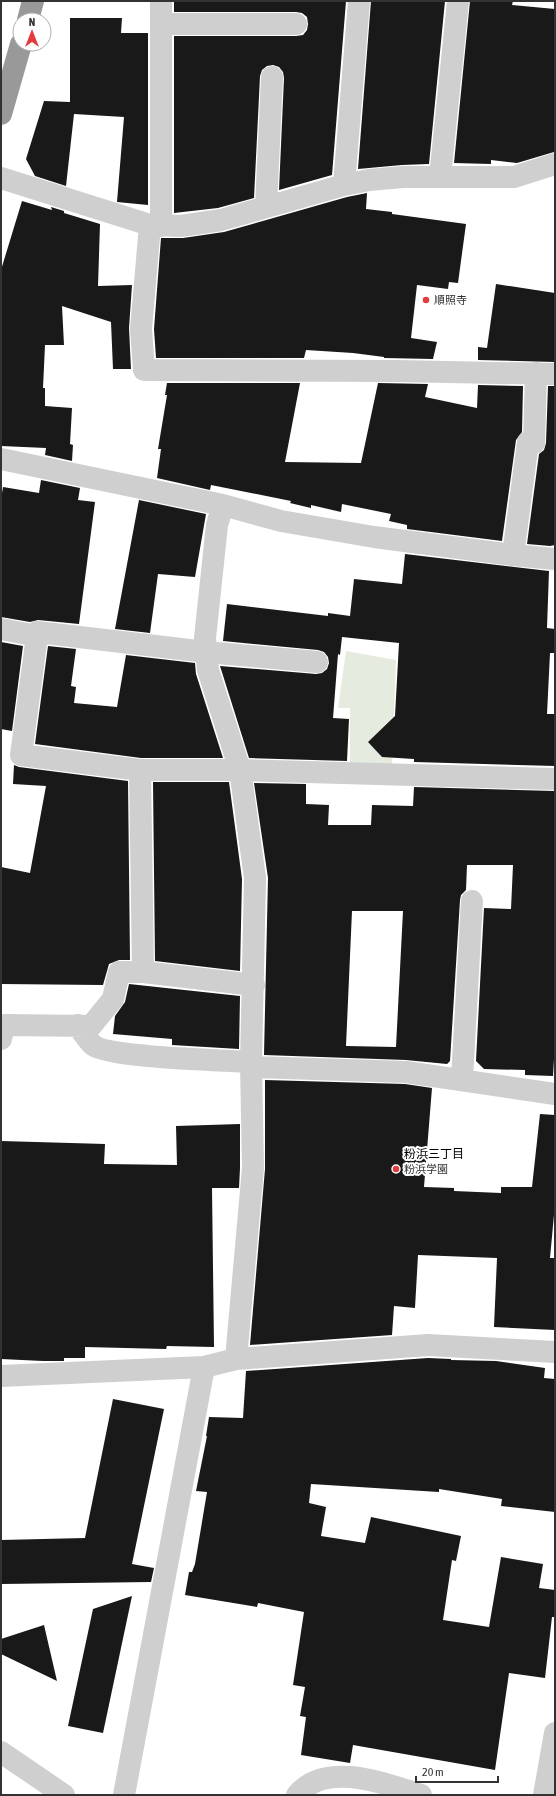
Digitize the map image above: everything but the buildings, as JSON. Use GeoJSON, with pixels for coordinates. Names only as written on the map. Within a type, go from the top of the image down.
{"type":"FeatureCollection","features":[{"type":"Feature","properties":{"kind":"highway"},"geometry":{"type":"LineString","coordinates":[[30,12],[33,1]]}},
{"type":"Feature","properties":{"kind":"highway"},"geometry":{"type":"LineString","coordinates":[[1,114],[19,52]]}},
{"type":"Feature","properties":{"kind":"street"},"geometry":{"type":"LineString","coordinates":[[161,1],[162,24],[155,225],[141,329],[144,370],[545,374],[534,443],[528,442],[514,556]]}},
{"type":"Feature","properties":{"kind":"street"},"geometry":{"type":"LineString","coordinates":[[344,185],[359,1]]}},
{"type":"Feature","properties":{"kind":"street"},"geometry":{"type":"LineString","coordinates":[[440,177],[458,1]]}},
{"type":"Feature","properties":{"kind":"street"},"geometry":{"type":"LineString","coordinates":[[162,24],[296,24]]}},
{"type":"Feature","properties":{"kind":"street"},"geometry":{"type":"LineString","coordinates":[[266,207],[272,77]]}},
{"type":"Feature","properties":{"kind":"street"},"geometry":{"type":"LineString","coordinates":[[1,178],[155,225],[181,226],[221,220],[344,185],[403,176],[514,177],[555,164]]}},
{"type":"Feature","properties":{"kind":"street"},"geometry":{"type":"LineString","coordinates":[[1,459],[223,505],[281,521],[374,537],[514,556],[555,559]]}},
{"type":"Feature","properties":{"kind":"street"},"geometry":{"type":"LineString","coordinates":[[223,505],[217,525],[205,638],[206,652],[208,670],[240,770],[255,878],[254,985],[251,1064],[253,1168],[236,1359]]}},
{"type":"Feature","properties":{"kind":"street"},"geometry":{"type":"LineString","coordinates":[[1,629],[37,636]]}},
{"type":"Feature","properties":{"kind":"street"},"geometry":{"type":"LineString","coordinates":[[317,662],[206,652],[37,632],[21,755],[140,770],[240,770],[555,779]]}},
{"type":"Feature","properties":{"kind":"street"},"geometry":{"type":"LineString","coordinates":[[140,770],[143,972]]}},
{"type":"Feature","properties":{"kind":"street"},"geometry":{"type":"LineString","coordinates":[[462,1079],[472,901]]}},
{"type":"Feature","properties":{"kind":"street"},"geometry":{"type":"LineString","coordinates":[[2,1030],[91,1026],[113,999],[119,972],[143,972],[254,985]]}},
{"type":"Feature","properties":{"kind":"street"},"geometry":{"type":"LineString","coordinates":[[78,1026],[93,1045],[105,1050],[174,1058],[251,1064],[406,1072],[462,1079],[555,1094]]}},
{"type":"Feature","properties":{"kind":"street"},"geometry":{"type":"LineString","coordinates":[[1,1376],[204,1367],[236,1359],[428,1345],[555,1352]]}},
{"type":"Feature","properties":{"kind":"street"},"geometry":{"type":"LineString","coordinates":[[124,1795],[204,1367]]}},
{"type":"Feature","properties":{"kind":"street"},"geometry":{"type":"LineString","coordinates":[[544,1795],[555,1733]]}},
{"type":"Feature","properties":{"kind":"street"},"geometry":{"type":"LineString","coordinates":[[1,1752],[64,1795]]}},
{"type":"Feature","properties":{"kind":"street"},"geometry":{"type":"LineString","coordinates":[[297,1795],[303,1788],[331,1777],[368,1778],[421,1795]]}},
{"type":"Feature","properties":{"kind":"shaded area"},"geometry":{"type":"Polygon","coordinates":[[[346,651],[396,660],[392,766],[350,766],[350,708],[338,708],[346,651]]]}},
{"type":"Feature","properties":{"kind":"place","name":"順照寺"},"geometry":{"type":"Point","coordinates":[426,300]}},
{"type":"Feature","properties":{"kind":"place","name":"粉浜学園"},"geometry":{"type":"Point","coordinates":[396,1169]}},
{"type":"Feature","properties":{"kind":"district","name":"粉浜三丁目"},"geometry":{"type":"Point","coordinates":[434,1154]}}]}
